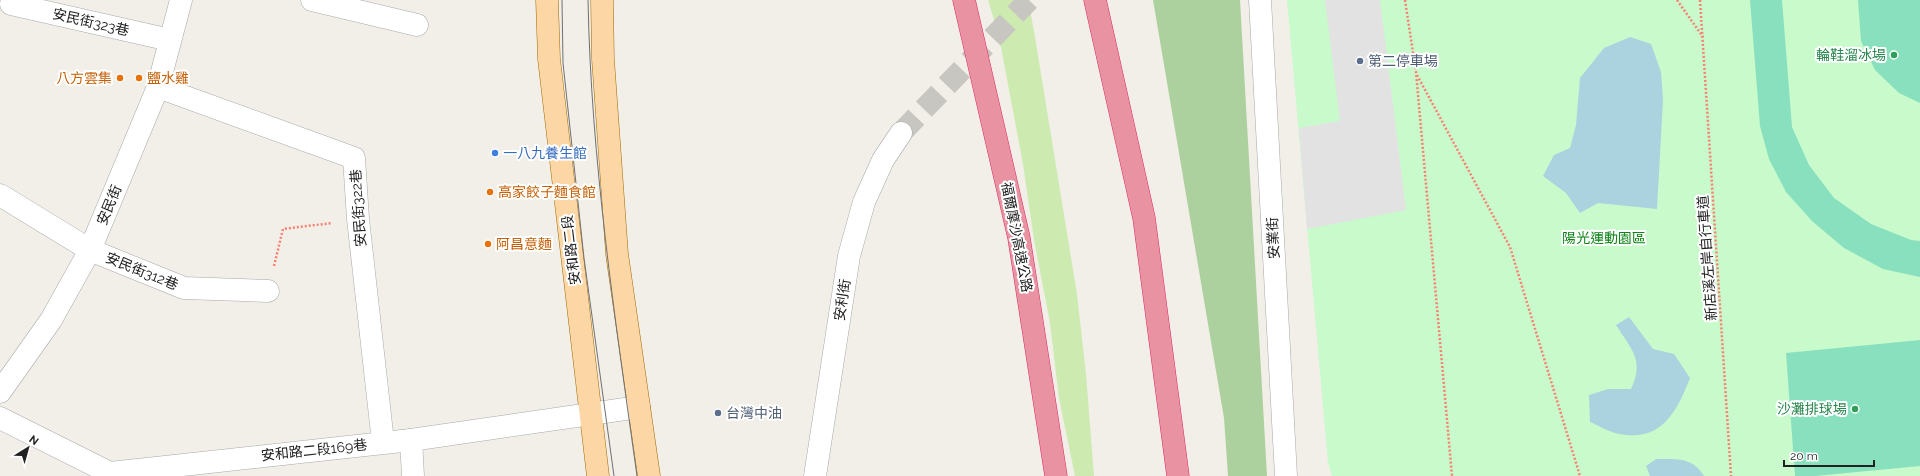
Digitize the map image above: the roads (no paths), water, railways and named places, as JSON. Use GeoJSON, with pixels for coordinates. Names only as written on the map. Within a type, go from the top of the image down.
{"type":"FeatureCollection","features":[{"type":"Feature","properties":{"kind":"highway","name":"福爾摩沙高速公路"},"geometry":{"type":"LineString","coordinates":[[964,0],[1019,238],[1056,476]]}},
{"type":"Feature","properties":{"kind":"highway"},"geometry":{"type":"LineString","coordinates":[[1095,0],[1144,218],[1178,476]]}},
{"type":"Feature","properties":{"kind":"main road","name":"安和路二段"},"geometry":{"type":"LineString","coordinates":[[547,0],[549,59],[598,476]]}},
{"type":"Feature","properties":{"kind":"main road"},"geometry":{"type":"LineString","coordinates":[[602,0],[603,59],[617,254],[649,476]]}},
{"type":"Feature","properties":{"kind":"street","name":"安民街"},"geometry":{"type":"LineString","coordinates":[[0,392],[51,320],[90,250],[158,87],[181,0]]}},
{"type":"Feature","properties":{"kind":"street"},"geometry":{"type":"LineString","coordinates":[[312,0],[417,25]]}},
{"type":"Feature","properties":{"kind":"street","name":"安業街"},"geometry":{"type":"LineString","coordinates":[[1260,0],[1286,476]]}},
{"type":"Feature","properties":{"kind":"street","name":"安民街323巷"},"geometry":{"type":"LineString","coordinates":[[11,4],[170,40]]}},
{"type":"Feature","properties":{"kind":"street","name":"安民街322巷"},"geometry":{"type":"LineString","coordinates":[[158,87],[354,158],[358,219],[383,442]]}},
{"type":"Feature","properties":{"kind":"street","name":"安利街"},"geometry":{"type":"LineString","coordinates":[[815,476],[849,256],[864,202],[883,160],[901,133]]}},
{"type":"Feature","properties":{"kind":"street","name":"安民街312巷"},"geometry":{"type":"LineString","coordinates":[[0,195],[90,250],[184,288],[268,291]]}},
{"type":"Feature","properties":{"kind":"street","name":"安和路二段169巷"},"geometry":{"type":"LineString","coordinates":[[0,418],[110,474],[411,440],[639,406]]}},
{"type":"Feature","properties":{"kind":"street"},"geometry":{"type":"LineString","coordinates":[[411,440],[413,476]]}},
{"type":"Feature","properties":{"kind":"water"},"geometry":{"type":"Polygon","coordinates":[[[1630,37],[1651,44],[1661,72],[1663,100],[1657,209],[1598,203],[1580,213],[1566,193],[1543,176],[1554,155],[1570,148],[1576,125],[1580,78],[1604,48],[1630,37]]]}},
{"type":"Feature","properties":{"kind":"water"},"geometry":{"type":"Polygon","coordinates":[[[1629,317],[1653,349],[1674,354],[1690,378],[1679,403],[1664,423],[1655,430],[1644,434],[1631,435],[1615,433],[1590,422],[1589,395],[1608,389],[1631,389],[1637,370],[1636,362],[1631,348],[1616,325],[1629,317]]]}},
{"type":"Feature","properties":{"kind":"water"},"geometry":{"type":"Polygon","coordinates":[[[1656,459],[1677,459],[1689,462],[1695,465],[1704,476],[1650,476],[1646,466],[1656,459]]]}},
{"type":"Feature","properties":{"kind":"tunnel"},"geometry":{"type":"LineString","coordinates":[[901,133],[1029,0]]}},
{"type":"Feature","properties":{"kind":"tram line"},"geometry":{"type":"LineString","coordinates":[[562,0],[563,63],[584,258],[614,476]]}},
{"type":"Feature","properties":{"kind":"tram line"},"geometry":{"type":"LineString","coordinates":[[588,0],[594,120],[605,239],[637,476]]}},
{"type":"Feature","properties":{"kind":"place","name":"輪鞋溜冰場"},"geometry":{"type":"Point","coordinates":[1894,55]}},
{"type":"Feature","properties":{"kind":"place","name":"第二停車場"},"geometry":{"type":"Point","coordinates":[1360,61]}},
{"type":"Feature","properties":{"kind":"place","name":"八方雲集"},"geometry":{"type":"Point","coordinates":[120,78]}},
{"type":"Feature","properties":{"kind":"place","name":"鹽水雞"},"geometry":{"type":"Point","coordinates":[139,78]}},
{"type":"Feature","properties":{"kind":"place","name":"一八九養生館"},"geometry":{"type":"Point","coordinates":[495,153]}},
{"type":"Feature","properties":{"kind":"place","name":"高家餃子麵食館"},"geometry":{"type":"Point","coordinates":[490,192]}},
{"type":"Feature","properties":{"kind":"place","name":"阿昌意麵"},"geometry":{"type":"Point","coordinates":[488,244]}},
{"type":"Feature","properties":{"kind":"place","name":"沙灘排球場"},"geometry":{"type":"Point","coordinates":[1855,409]}},
{"type":"Feature","properties":{"kind":"place","name":"台灣中油"},"geometry":{"type":"Point","coordinates":[718,413]}},
{"type":"Feature","properties":{"kind":"park label","name":"陽光運動園區"},"geometry":{"type":"Point","coordinates":[1604,238]}}]}
